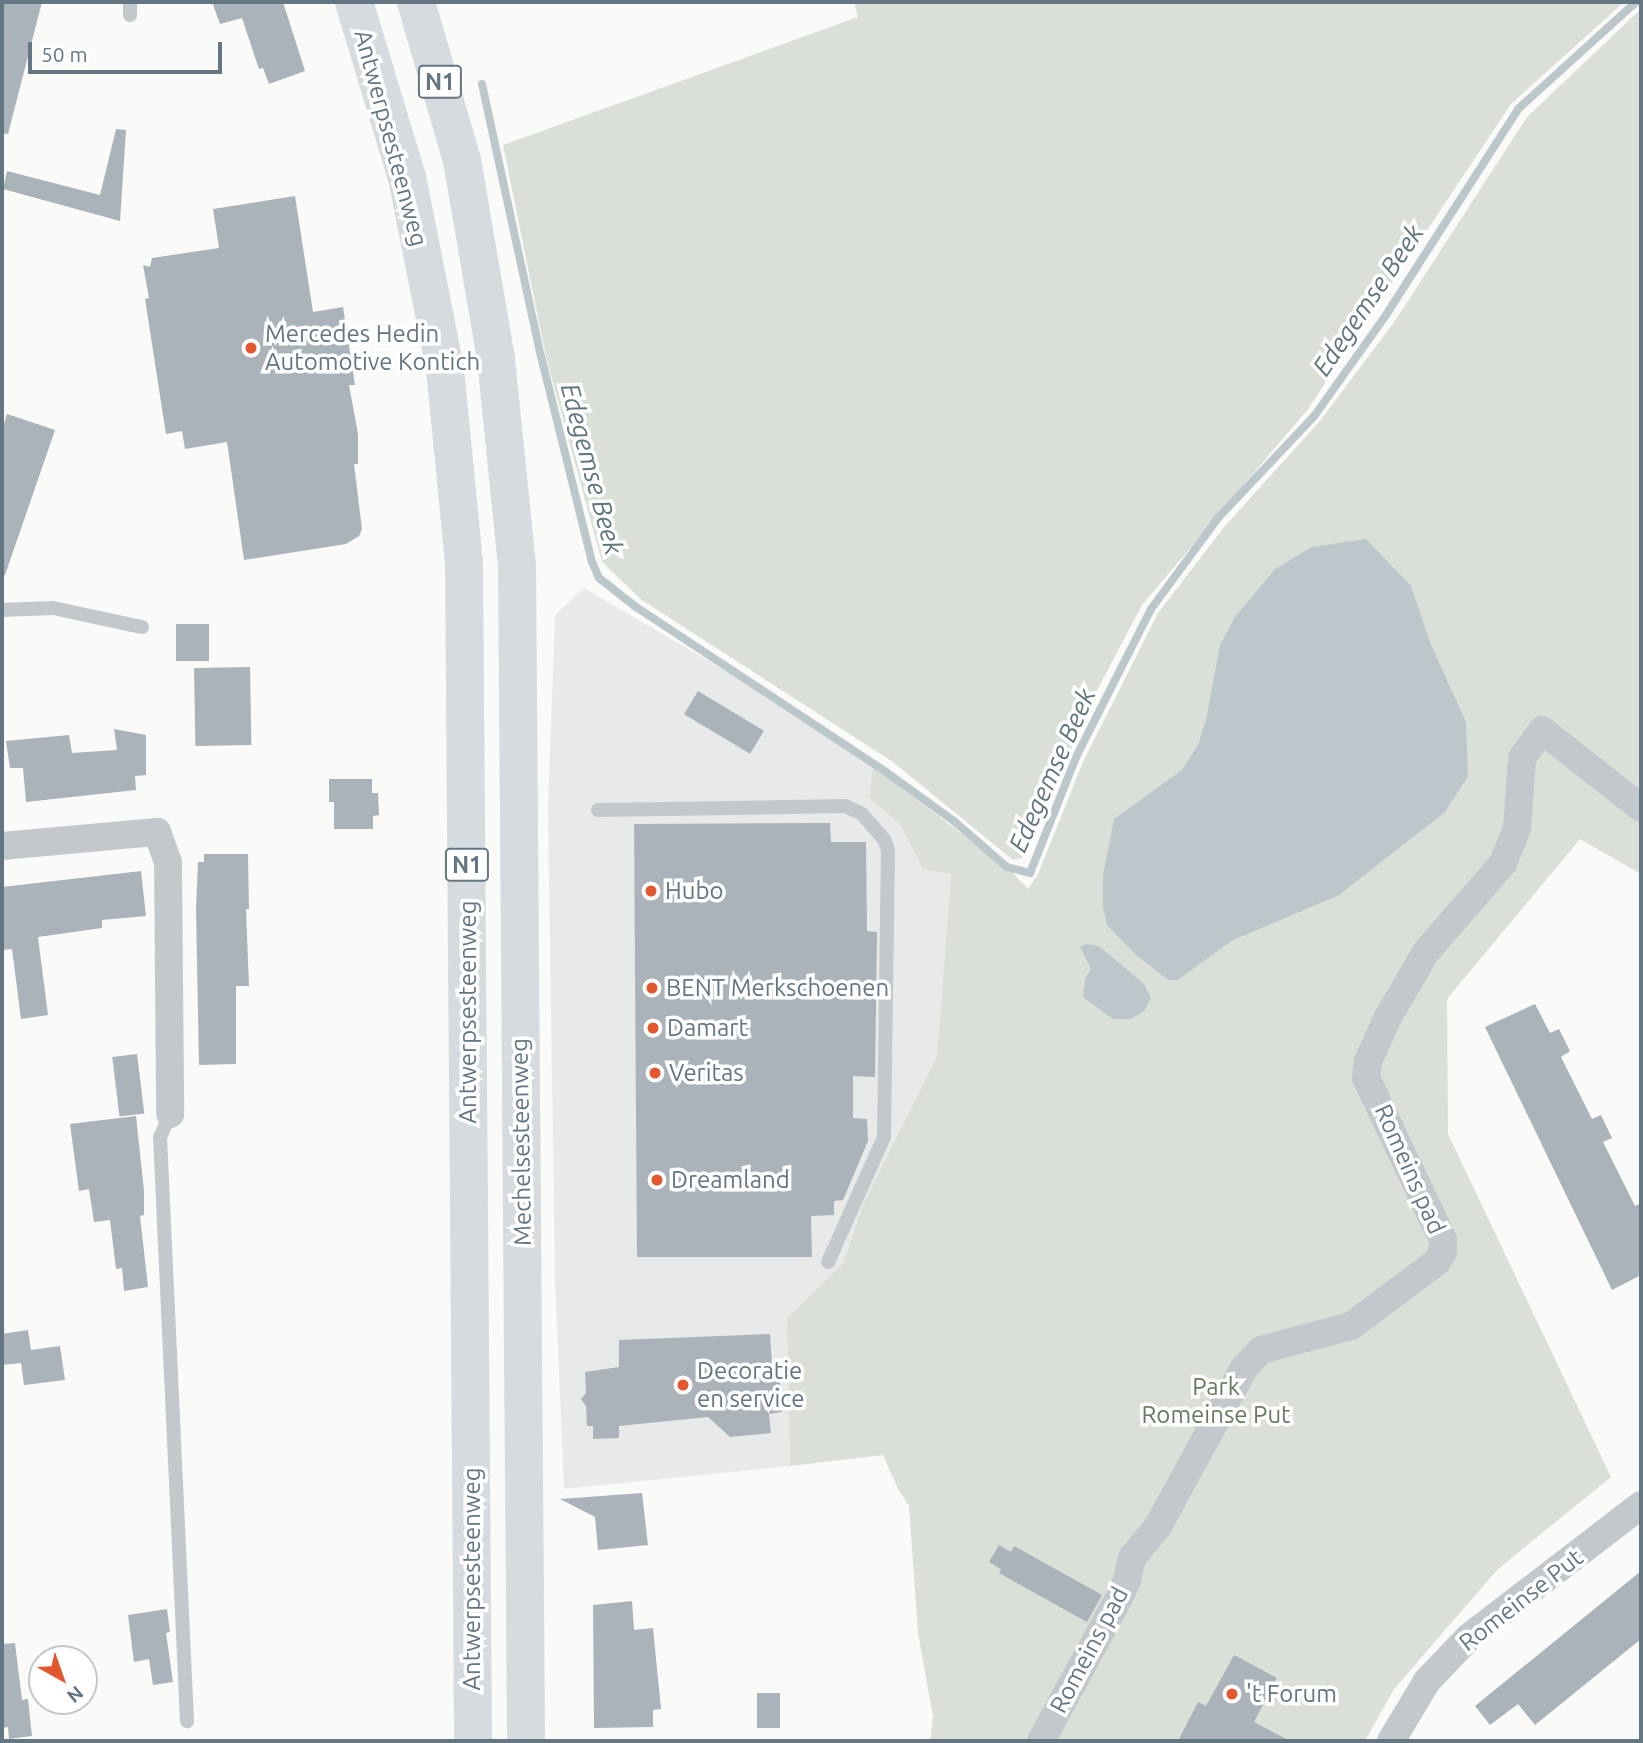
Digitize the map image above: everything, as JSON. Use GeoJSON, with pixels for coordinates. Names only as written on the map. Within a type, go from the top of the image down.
{"type":"FeatureCollection","features":[{"type":"Feature","properties":{"kind":"main road","name":"Antwerpsesteenweg"},"geometry":{"type":"LineString","coordinates":[[354,2],[407,177],[445,369],[464,562],[500,1734]]}},
{"type":"Feature","properties":{"kind":"main road","name":"Mechelsesteenweg"},"geometry":{"type":"LineString","coordinates":[[416,2],[462,160],[496,359],[517,566],[500,1734]]}},
{"type":"Feature","properties":{"kind":"street","name":"Romeins pad"},"geometry":{"type":"LineString","coordinates":[[1041,1741],[1116,1604],[1127,1580],[1132,1558],[1158,1526],[1244,1368],[1261,1350],[1351,1326],[1437,1262],[1443,1251],[1443,1240],[1366,1078],[1368,1061],[1388,1017],[1426,952],[1503,863],[1517,828],[1522,758],[1542,730],[1641,808]]}},
{"type":"Feature","properties":{"kind":"street"},"geometry":{"type":"LineString","coordinates":[[2,846],[157,832],[168,862],[170,1114]]}},
{"type":"Feature","properties":{"kind":"street","name":"Romeinse Put"},"geometry":{"type":"LineString","coordinates":[[1391,1741],[1427,1681],[1469,1637],[1641,1506]]}},
{"type":"Feature","properties":{"kind":"lane"},"geometry":{"type":"LineString","coordinates":[[2,610],[53,608],[142,626]]}},
{"type":"Feature","properties":{"kind":"lane"},"geometry":{"type":"LineString","coordinates":[[598,810],[845,806],[862,814],[884,839],[888,850],[884,1137],[828,1262]]}},
{"type":"Feature","properties":{"kind":"lane"},"geometry":{"type":"LineString","coordinates":[[170,1114],[160,1137],[187,1721]]}},
{"type":"Feature","properties":{"kind":"shaded area"},"geometry":{"type":"Polygon","coordinates":[[[1366,539],[1411,586],[1431,645],[1466,722],[1468,776],[1445,812],[1339,895],[1231,941],[1178,980],[1168,980],[1135,954],[1107,925],[1103,907],[1103,875],[1114,819],[1182,770],[1198,745],[1206,720],[1220,645],[1235,617],[1275,569],[1312,547],[1366,539]]]}},
{"type":"Feature","properties":{"kind":"shaded area"},"geometry":{"type":"Polygon","coordinates":[[[584,588],[738,678],[873,766],[869,798],[900,824],[923,869],[951,873],[937,1056],[863,1205],[843,1263],[787,1318],[790,1466],[564,1489],[555,1279],[548,809],[555,615],[584,588]]]}},
{"type":"Feature","properties":{"kind":"shaded area"},"geometry":{"type":"Polygon","coordinates":[[[1086,944],[1099,946],[1144,984],[1151,998],[1144,1011],[1131,1019],[1113,1019],[1083,997],[1085,979],[1091,969],[1080,947],[1086,944]]]}},
{"type":"Feature","properties":{"kind":"green space"},"geometry":{"type":"Polygon","coordinates":[[[854,2],[1624,2],[1511,104],[1308,409],[1142,605],[1095,694],[1027,856],[1013,860],[893,762],[642,600],[602,562],[546,357],[503,145],[858,17],[854,2]]]}},
{"type":"Feature","properties":{"kind":"green space","name":"Park Romeinse Put"},"geometry":{"type":"Polygon","coordinates":[[[1641,9],[1641,874],[1580,839],[1447,999],[1448,1134],[1611,1477],[1498,1569],[1394,1689],[1365,1741],[930,1741],[933,1717],[918,1633],[909,1506],[883,1455],[790,1466],[787,1318],[843,1263],[863,1205],[937,1056],[951,874],[923,869],[900,824],[869,798],[873,766],[1012,872],[1028,889],[1038,874],[1083,762],[1158,613],[1225,526],[1320,421],[1395,321],[1527,117],[1641,9]]]}},
{"type":"Feature","properties":{"kind":"building"},"geometry":{"type":"Polygon","coordinates":[[[2,2],[42,2],[8,134],[2,133],[2,2]]]}},
{"type":"Feature","properties":{"kind":"building"},"geometry":{"type":"Polygon","coordinates":[[[212,2],[283,2],[305,71],[269,84],[263,68],[259,69],[242,18],[220,24],[212,2]]]}},
{"type":"Feature","properties":{"kind":"building"},"geometry":{"type":"Polygon","coordinates":[[[116,129],[126,130],[120,221],[3,189],[7,171],[100,195],[116,129]]]}},
{"type":"Feature","properties":{"kind":"building","name":"Mercedes Hedin Automotive Kontich"},"geometry":{"type":"Polygon","coordinates":[[[295,196],[313,312],[343,307],[355,385],[349,385],[358,434],[358,464],[354,464],[362,529],[359,536],[346,544],[244,560],[227,442],[185,449],[182,431],[166,434],[145,299],[149,298],[143,265],[150,267],[152,258],[219,248],[213,209],[295,196]]]}},
{"type":"Feature","properties":{"kind":"building"},"geometry":{"type":"Polygon","coordinates":[[[7,414],[55,430],[5,575],[2,575],[2,431],[7,414]]]}},
{"type":"Feature","properties":{"kind":"building"},"geometry":{"type":"Polygon","coordinates":[[[176,624],[209,624],[209,661],[176,661],[176,624]]]}},
{"type":"Feature","properties":{"kind":"building"},"geometry":{"type":"Polygon","coordinates":[[[250,667],[251,745],[195,746],[194,668],[250,667]]]}},
{"type":"Feature","properties":{"kind":"building"},"geometry":{"type":"Polygon","coordinates":[[[698,691],[764,731],[750,754],[684,714],[698,691]]]}},
{"type":"Feature","properties":{"kind":"building"},"geometry":{"type":"Polygon","coordinates":[[[114,729],[146,735],[146,775],[135,776],[136,790],[26,802],[23,768],[10,768],[6,741],[69,735],[72,753],[117,750],[114,729]]]}},
{"type":"Feature","properties":{"kind":"building"},"geometry":{"type":"Polygon","coordinates":[[[329,779],[372,779],[372,793],[378,793],[379,815],[373,816],[373,829],[334,829],[334,802],[329,802],[329,779]]]}},
{"type":"Feature","properties":{"kind":"building"},"geometry":{"type":"Polygon","coordinates":[[[830,823],[831,842],[866,842],[867,931],[877,932],[875,1077],[853,1076],[853,1118],[867,1119],[868,1141],[843,1200],[834,1201],[834,1215],[811,1216],[812,1257],[637,1257],[634,824],[830,823]]]}},
{"type":"Feature","properties":{"kind":"building"},"geometry":{"type":"Polygon","coordinates":[[[204,854],[248,854],[249,909],[246,909],[249,986],[236,986],[236,1064],[199,1065],[196,909],[198,862],[204,862],[204,854]]]}},
{"type":"Feature","properties":{"kind":"building"},"geometry":{"type":"Polygon","coordinates":[[[141,871],[146,916],[102,920],[102,928],[38,937],[48,1015],[21,1019],[12,949],[2,950],[2,887],[141,871]]]}},
{"type":"Feature","properties":{"kind":"building"},"geometry":{"type":"Polygon","coordinates":[[[1535,1004],[1550,1033],[1559,1029],[1570,1051],[1561,1057],[1592,1119],[1601,1115],[1612,1138],[1603,1142],[1635,1206],[1641,1203],[1641,1275],[1612,1290],[1485,1027],[1535,1004]]]}},
{"type":"Feature","properties":{"kind":"building"},"geometry":{"type":"Polygon","coordinates":[[[137,1054],[144,1114],[119,1117],[112,1057],[137,1054]]]}},
{"type":"Feature","properties":{"kind":"building"},"geometry":{"type":"Polygon","coordinates":[[[136,1116],[144,1191],[144,1215],[140,1216],[148,1287],[124,1291],[122,1268],[116,1269],[110,1220],[94,1222],[89,1189],[79,1191],[70,1124],[136,1116]]]}},
{"type":"Feature","properties":{"kind":"building"},"geometry":{"type":"Polygon","coordinates":[[[28,1330],[31,1350],[60,1346],[65,1380],[24,1385],[21,1363],[2,1365],[2,1334],[28,1330]]]}},
{"type":"Feature","properties":{"kind":"building","name":"Decoratie en service"},"geometry":{"type":"Polygon","coordinates":[[[770,1334],[772,1364],[779,1364],[782,1412],[769,1414],[771,1433],[730,1437],[708,1417],[619,1426],[619,1438],[593,1439],[593,1426],[587,1426],[586,1406],[581,1399],[586,1393],[585,1372],[619,1367],[619,1340],[770,1334]]]}},
{"type":"Feature","properties":{"kind":"building"},"geometry":{"type":"Polygon","coordinates":[[[642,1493],[648,1545],[598,1550],[595,1517],[560,1499],[642,1493]]]}},
{"type":"Feature","properties":{"kind":"building"},"geometry":{"type":"Polygon","coordinates":[[[999,1545],[1011,1552],[1014,1546],[1102,1595],[1087,1622],[999,1573],[1001,1569],[989,1562],[999,1545]]]}},
{"type":"Feature","properties":{"kind":"building"},"geometry":{"type":"Polygon","coordinates":[[[1641,1571],[1641,1639],[1535,1725],[1518,1704],[1490,1725],[1475,1706],[1641,1571]]]}},
{"type":"Feature","properties":{"kind":"building"},"geometry":{"type":"Polygon","coordinates":[[[632,1601],[634,1630],[653,1628],[661,1709],[653,1710],[653,1727],[594,1728],[593,1605],[632,1601]]]}},
{"type":"Feature","properties":{"kind":"building"},"geometry":{"type":"Polygon","coordinates":[[[167,1609],[170,1632],[166,1633],[173,1682],[153,1685],[149,1659],[134,1662],[128,1615],[167,1609]]]}},
{"type":"Feature","properties":{"kind":"building"},"geometry":{"type":"Polygon","coordinates":[[[15,1643],[22,1700],[28,1699],[32,1736],[9,1739],[8,1727],[2,1728],[2,1644],[15,1643]]]}},
{"type":"Feature","properties":{"kind":"building","name":"'t Forum"},"geometry":{"type":"Polygon","coordinates":[[[1234,1655],[1277,1678],[1254,1722],[1290,1741],[1178,1741],[1198,1702],[1206,1706],[1234,1655]]]}},
{"type":"Feature","properties":{"kind":"building"},"geometry":{"type":"Polygon","coordinates":[[[757,1693],[780,1693],[780,1728],[757,1728],[757,1693]]]}},
{"type":"Feature","properties":{"kind":"waterway","name":"Edegemse Beek"},"geometry":{"type":"LineString","coordinates":[[482,84],[541,356],[592,562],[599,578],[636,607],[886,772],[955,822],[1007,867],[1030,873],[1077,755],[1151,609],[1218,518],[1315,415],[1386,315],[1518,109],[1636,2]]}},
{"type":"Feature","properties":{"kind":"place","name":"Mercedes Hedin Automotive Kontich"},"geometry":{"type":"Point","coordinates":[251,348]}},
{"type":"Feature","properties":{"kind":"place","name":"Hubo"},"geometry":{"type":"Point","coordinates":[651,891]}},
{"type":"Feature","properties":{"kind":"place","name":"BENT Merkschoenen"},"geometry":{"type":"Point","coordinates":[652,988]}},
{"type":"Feature","properties":{"kind":"place","name":"Damart"},"geometry":{"type":"Point","coordinates":[653,1028]}},
{"type":"Feature","properties":{"kind":"place","name":"Veritas"},"geometry":{"type":"Point","coordinates":[655,1073]}},
{"type":"Feature","properties":{"kind":"place","name":"Dreamland"},"geometry":{"type":"Point","coordinates":[657,1180]}},
{"type":"Feature","properties":{"kind":"place","name":"Decoratie en service"},"geometry":{"type":"Point","coordinates":[683,1385]}},
{"type":"Feature","properties":{"kind":"place","name":"'t Forum"},"geometry":{"type":"Point","coordinates":[1232,1694]}}]}
